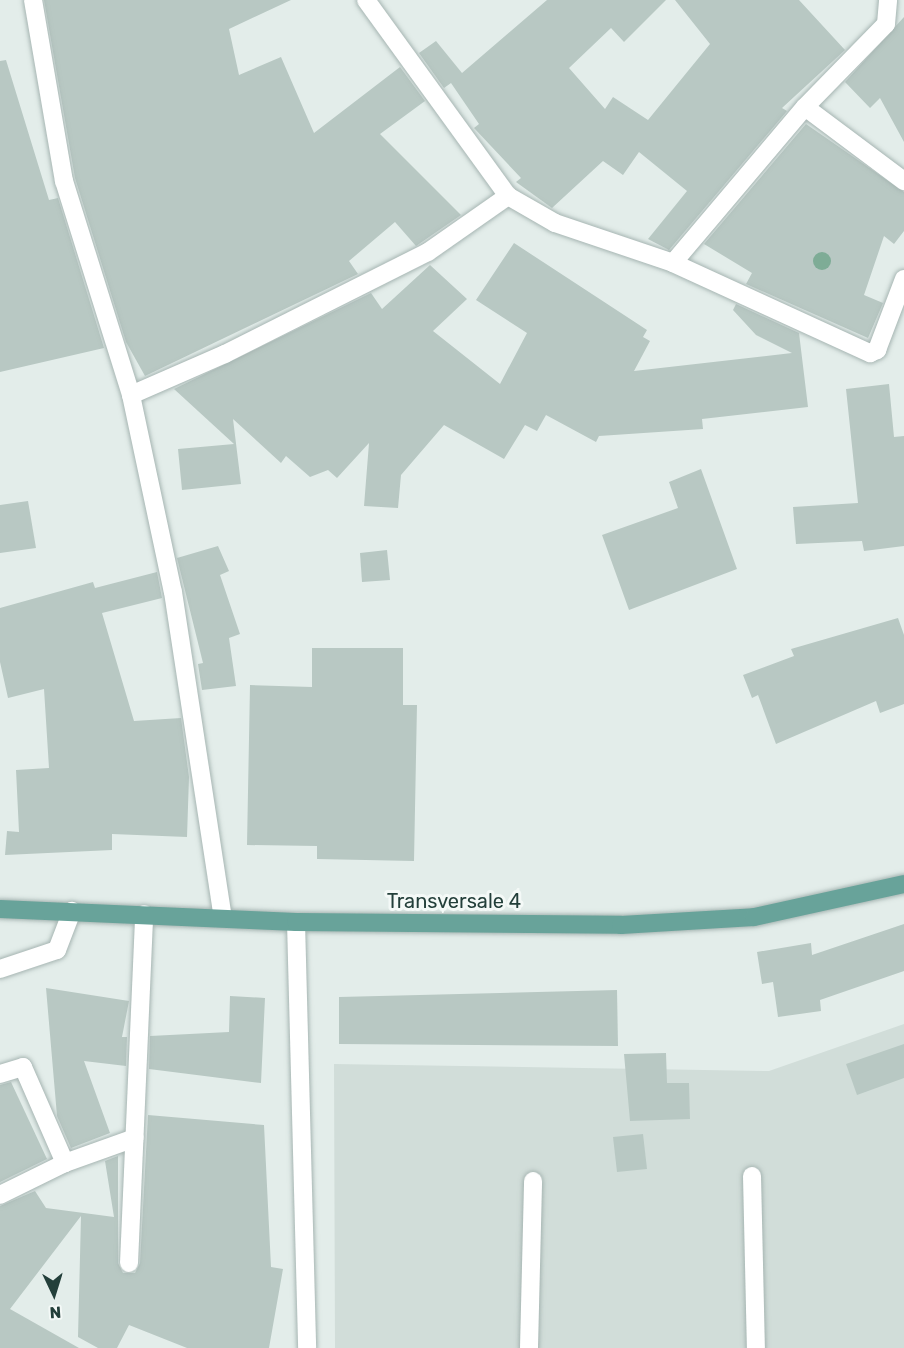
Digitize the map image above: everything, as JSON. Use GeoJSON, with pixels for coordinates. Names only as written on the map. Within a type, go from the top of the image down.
{"type":"FeatureCollection","features":[{"type":"Feature","properties":{"kind":"main road","name":"Transversale 4"},"geometry":{"type":"LineString","coordinates":[[0,909],[296,922],[621,925],[754,917],[904,884]]}},
{"type":"Feature","properties":{"kind":"street"},"geometry":{"type":"LineString","coordinates":[[33,0],[63,181],[131,394],[173,592],[223,917]]}},
{"type":"Feature","properties":{"kind":"street"},"geometry":{"type":"LineString","coordinates":[[366,0],[508,196],[555,223],[673,263],[870,353],[877,350],[904,279]]}},
{"type":"Feature","properties":{"kind":"street"},"geometry":{"type":"LineString","coordinates":[[673,263],[805,107],[885,24],[888,0]]}},
{"type":"Feature","properties":{"kind":"street"},"geometry":{"type":"LineString","coordinates":[[805,107],[904,181]]}},
{"type":"Feature","properties":{"kind":"street"},"geometry":{"type":"LineString","coordinates":[[131,394],[225,354],[428,252],[508,196]]}},
{"type":"Feature","properties":{"kind":"street"},"geometry":{"type":"LineString","coordinates":[[0,969],[57,950],[72,911]]}},
{"type":"Feature","properties":{"kind":"street"},"geometry":{"type":"LineString","coordinates":[[129,1263],[144,914]]}},
{"type":"Feature","properties":{"kind":"street"},"geometry":{"type":"LineString","coordinates":[[296,922],[307,1348]]}},
{"type":"Feature","properties":{"kind":"street"},"geometry":{"type":"LineString","coordinates":[[0,1074],[23,1067],[65,1163]]}},
{"type":"Feature","properties":{"kind":"street"},"geometry":{"type":"LineString","coordinates":[[0,1195],[65,1163],[135,1138]]}},
{"type":"Feature","properties":{"kind":"street"},"geometry":{"type":"LineString","coordinates":[[752,1176],[756,1348]]}},
{"type":"Feature","properties":{"kind":"street"},"geometry":{"type":"LineString","coordinates":[[529,1348],[533,1181]]}},
{"type":"Feature","properties":{"kind":"shaded area"},"geometry":{"type":"Polygon","coordinates":[[[904,1024],[904,1348],[335,1348],[334,1064],[769,1071],[904,1024]]]}},
{"type":"Feature","properties":{"kind":"building"},"geometry":{"type":"Polygon","coordinates":[[[44,0],[291,0],[229,29],[239,75],[281,57],[314,133],[400,67],[425,101],[380,134],[461,215],[416,246],[395,222],[349,261],[358,274],[145,376],[126,342],[75,178],[44,0]]]}},
{"type":"Feature","properties":{"kind":"building"},"geometry":{"type":"Polygon","coordinates":[[[547,0],[666,0],[624,42],[611,28],[569,68],[605,109],[613,97],[648,120],[710,44],[675,0],[799,0],[845,50],[782,108],[787,111],[669,250],[648,239],[687,191],[639,152],[623,175],[603,161],[552,208],[516,182],[521,178],[474,128],[479,124],[451,83],[444,88],[419,53],[436,41],[462,73],[547,0]]]}},
{"type":"Feature","properties":{"kind":"building"},"geometry":{"type":"Polygon","coordinates":[[[904,17],[904,142],[880,98],[870,108],[845,82],[904,17]]]}},
{"type":"Feature","properties":{"kind":"building"},"geometry":{"type":"Polygon","coordinates":[[[6,60],[49,200],[58,198],[104,348],[0,372],[0,61],[6,60]]]}},
{"type":"Feature","properties":{"kind":"building"},"geometry":{"type":"Polygon","coordinates":[[[806,124],[904,192],[904,231],[894,244],[884,236],[864,295],[883,303],[868,338],[746,284],[752,273],[704,244],[806,124]]]}},
{"type":"Feature","properties":{"kind":"building"},"geometry":{"type":"Polygon","coordinates":[[[514,243],[647,330],[643,337],[650,341],[634,371],[792,353],[756,335],[733,310],[736,304],[799,333],[808,407],[702,419],[703,429],[599,436],[596,442],[546,415],[537,431],[525,425],[504,459],[444,425],[401,475],[398,508],[364,506],[369,443],[337,478],[328,470],[310,477],[286,456],[281,463],[233,419],[241,484],[182,490],[178,449],[234,444],[174,389],[371,293],[382,309],[430,265],[467,299],[433,331],[500,384],[527,333],[476,300],[514,243]]]}},
{"type":"Feature","properties":{"kind":"building"},"geometry":{"type":"Polygon","coordinates":[[[889,384],[894,437],[904,436],[904,546],[864,551],[862,541],[796,544],[793,507],[858,503],[846,389],[889,384]]]}},
{"type":"Feature","properties":{"kind":"building"},"geometry":{"type":"Polygon","coordinates":[[[701,469],[737,569],[629,610],[602,535],[678,508],[669,482],[701,469]]]}},
{"type":"Feature","properties":{"kind":"building"},"geometry":{"type":"Polygon","coordinates":[[[28,501],[36,548],[0,553],[0,505],[28,501]]]}},
{"type":"Feature","properties":{"kind":"building"},"geometry":{"type":"Polygon","coordinates":[[[218,546],[229,571],[220,575],[240,634],[229,638],[236,686],[202,690],[198,664],[203,663],[177,558],[218,546]]]}},
{"type":"Feature","properties":{"kind":"building"},"geometry":{"type":"Polygon","coordinates":[[[387,550],[390,580],[362,582],[360,553],[387,550]]]}},
{"type":"Feature","properties":{"kind":"building"},"geometry":{"type":"Polygon","coordinates":[[[157,572],[162,598],[102,613],[134,721],[181,718],[189,777],[187,837],[112,834],[112,850],[5,855],[7,831],[19,832],[16,770],[49,768],[44,689],[8,698],[0,662],[0,608],[93,582],[95,588],[157,572]]]}},
{"type":"Feature","properties":{"kind":"building"},"geometry":{"type":"Polygon","coordinates":[[[898,618],[904,635],[904,704],[880,713],[876,701],[776,744],[758,695],[752,698],[743,675],[794,656],[791,649],[898,618]]]}},
{"type":"Feature","properties":{"kind":"building"},"geometry":{"type":"Polygon","coordinates":[[[312,648],[403,648],[403,705],[417,705],[414,861],[317,859],[317,846],[247,845],[250,685],[312,687],[312,648]]]}},
{"type":"Feature","properties":{"kind":"building"},"geometry":{"type":"Polygon","coordinates":[[[904,924],[904,971],[820,1000],[821,1011],[778,1017],[773,982],[762,984],[757,952],[811,943],[812,955],[904,924]]]}},
{"type":"Feature","properties":{"kind":"building"},"geometry":{"type":"Polygon","coordinates":[[[46,988],[129,1001],[122,1037],[127,1037],[126,1066],[84,1061],[110,1133],[71,1148],[57,1116],[46,988]]]}},
{"type":"Feature","properties":{"kind":"building"},"geometry":{"type":"Polygon","coordinates":[[[617,990],[618,1046],[339,1044],[339,997],[617,990]]]}},
{"type":"Feature","properties":{"kind":"building"},"geometry":{"type":"Polygon","coordinates":[[[230,996],[265,998],[261,1083],[149,1069],[150,1036],[229,1032],[230,996]]]}},
{"type":"Feature","properties":{"kind":"building"},"geometry":{"type":"Polygon","coordinates":[[[904,1044],[904,1078],[857,1095],[846,1064],[904,1044]]]}},
{"type":"Feature","properties":{"kind":"building"},"geometry":{"type":"Polygon","coordinates":[[[666,1053],[667,1083],[689,1083],[690,1119],[630,1121],[624,1054],[666,1053]]]}},
{"type":"Feature","properties":{"kind":"building"},"geometry":{"type":"Polygon","coordinates":[[[11,1082],[47,1159],[0,1182],[0,1085],[11,1082]]]}},
{"type":"Feature","properties":{"kind":"building"},"geometry":{"type":"Polygon","coordinates":[[[148,1115],[264,1125],[271,1267],[283,1269],[269,1348],[187,1348],[129,1325],[117,1348],[98,1348],[78,1337],[81,1216],[10,1309],[79,1348],[0,1348],[0,1206],[35,1191],[46,1208],[114,1217],[105,1161],[118,1156],[118,1263],[123,1273],[135,1273],[140,1263],[148,1115]]]}},
{"type":"Feature","properties":{"kind":"building"},"geometry":{"type":"Polygon","coordinates":[[[643,1134],[647,1169],[617,1172],[613,1137],[643,1134]]]}}]}
